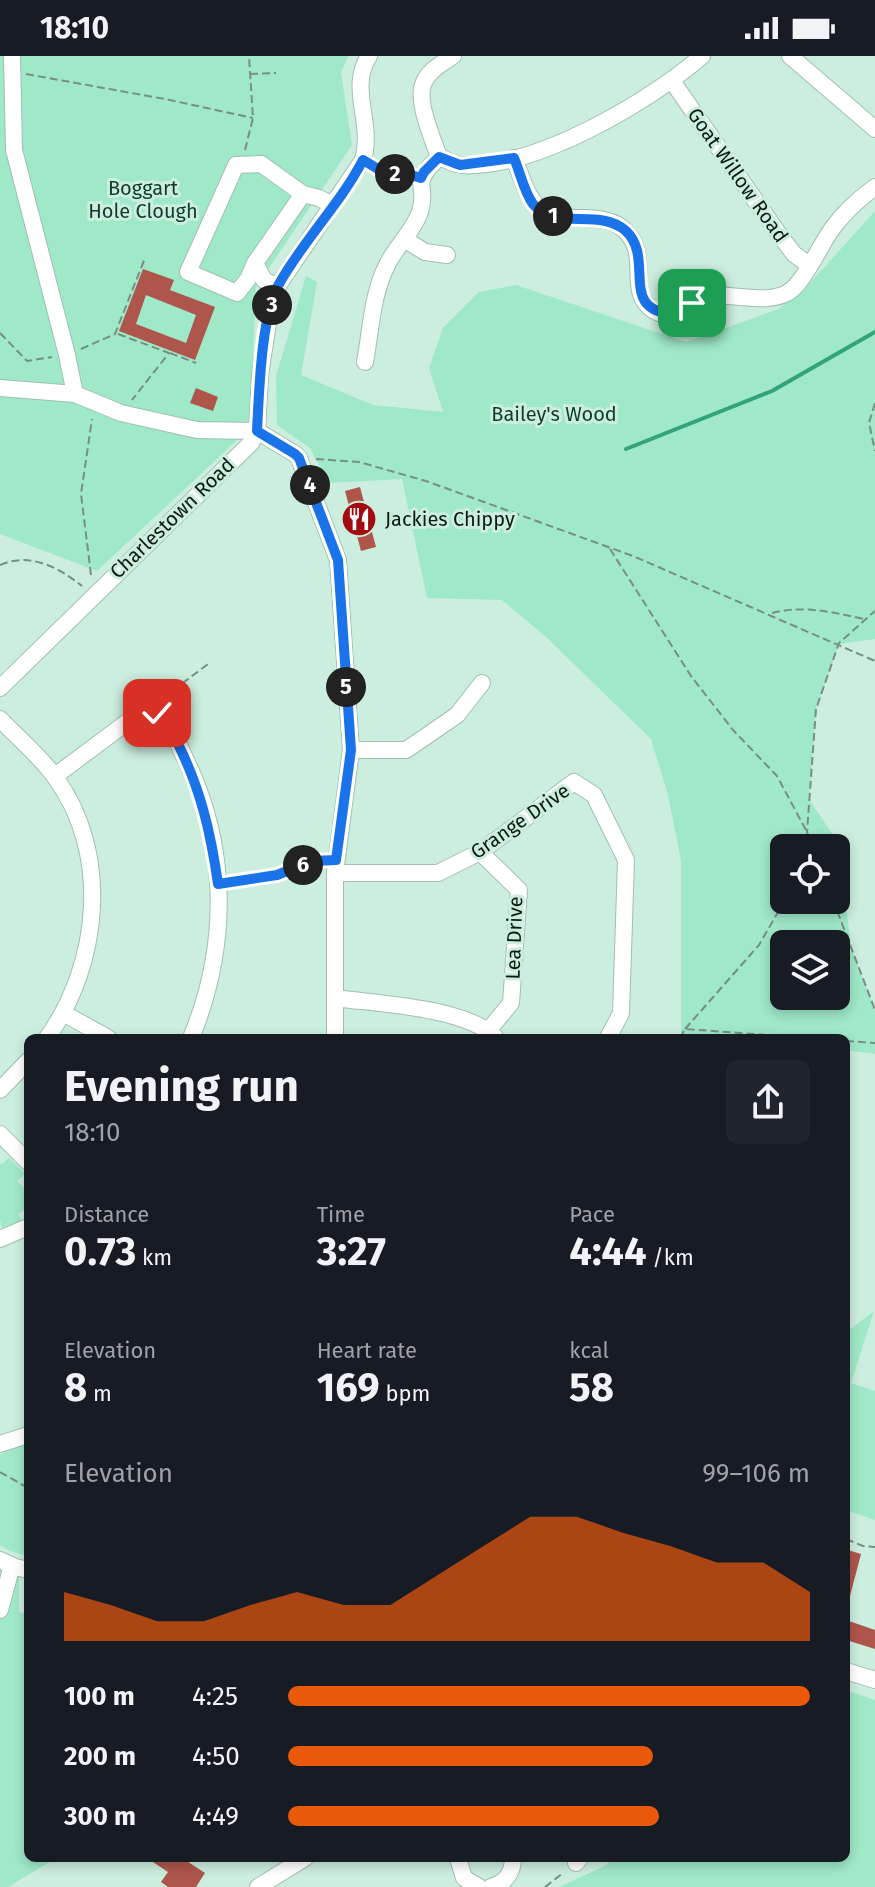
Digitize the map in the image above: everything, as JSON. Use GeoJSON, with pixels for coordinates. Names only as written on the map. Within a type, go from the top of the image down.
{"type":"FeatureCollection","features":[{"type":"Feature","properties":{"kind":"street"},"geometry":{"type":"LineString","coordinates":[[257,431],[260,375],[277,287],[363,160],[367,145],[359,78],[369,56]]}},
{"type":"Feature","properties":{"kind":"street"},"geometry":{"type":"LineString","coordinates":[[439,157],[421,98],[424,82],[453,56]]}},
{"type":"Feature","properties":{"kind":"street"},"geometry":{"type":"LineString","coordinates":[[439,157],[460,165],[514,158],[602,124],[672,81],[702,56]]}},
{"type":"Feature","properties":{"kind":"street"},"geometry":{"type":"LineString","coordinates":[[790,56],[875,129]]}},
{"type":"Feature","properties":{"kind":"street"},"geometry":{"type":"LineString","coordinates":[[12,64],[14,150],[75,394]]}},
{"type":"Feature","properties":{"kind":"street","name":"Goat Willow Road"},"geometry":{"type":"LineString","coordinates":[[672,81],[778,233],[794,254],[809,265]]}},
{"type":"Feature","properties":{"kind":"street"},"geometry":{"type":"LineString","coordinates":[[365,362],[379,332],[377,294],[386,266],[421,209],[421,178],[439,157]]}},
{"type":"Feature","properties":{"kind":"street"},"geometry":{"type":"LineString","coordinates":[[514,158],[532,203],[543,213],[555,217],[604,219],[626,232],[636,244],[642,297],[653,310],[677,314],[692,303],[709,297],[786,294],[796,285],[832,228],[855,202],[875,187]]}},
{"type":"Feature","properties":{"kind":"street"},"geometry":{"type":"LineString","coordinates":[[303,194],[237,293],[188,272],[236,165],[261,164],[303,194],[333,205]]}},
{"type":"Feature","properties":{"kind":"street"},"geometry":{"type":"LineString","coordinates":[[404,239],[425,252],[447,255]]}},
{"type":"Feature","properties":{"kind":"street"},"geometry":{"type":"LineString","coordinates":[[255,263],[264,280],[277,287]]}},
{"type":"Feature","properties":{"kind":"street"},"geometry":{"type":"LineString","coordinates":[[0,388],[75,394],[121,413],[197,430],[257,431],[299,458],[338,560],[351,750],[336,867],[335,1034]]}},
{"type":"Feature","properties":{"kind":"street","name":"Charlestown Road"},"geometry":{"type":"LineString","coordinates":[[0,688],[251,443],[257,431]]}},
{"type":"Feature","properties":{"kind":"street"},"geometry":{"type":"LineString","coordinates":[[351,750],[406,750],[457,715],[482,683]]}},
{"type":"Feature","properties":{"kind":"street"},"geometry":{"type":"LineString","coordinates":[[55,776],[138,714],[153,711],[167,723],[194,777],[208,821],[221,914],[217,950],[207,992],[192,1034]]}},
{"type":"Feature","properties":{"kind":"street"},"geometry":{"type":"LineString","coordinates":[[0,719],[55,776],[82,831],[90,864],[92,889],[87,946],[81,971],[63,1013],[50,1034]]}},
{"type":"Feature","properties":{"kind":"street","name":"Grange Drive"},"geometry":{"type":"LineString","coordinates":[[336,867],[438,873],[480,852],[574,782],[594,795],[626,860],[621,1013],[610,1034]]}},
{"type":"Feature","properties":{"kind":"street","name":"Lea Drive"},"geometry":{"type":"LineString","coordinates":[[480,852],[519,890],[511,1003],[492,1034]]}},
{"type":"Feature","properties":{"kind":"street"},"geometry":{"type":"LineString","coordinates":[[336,998],[447,1014],[492,1034]]}},
{"type":"Feature","properties":{"kind":"street"},"geometry":{"type":"LineString","coordinates":[[63,1013],[101,1034]]}},
{"type":"Feature","properties":{"kind":"street"},"geometry":{"type":"LineString","coordinates":[[0,1090],[24,1065]]}},
{"type":"Feature","properties":{"kind":"street"},"geometry":{"type":"LineString","coordinates":[[0,1134],[24,1158]]}},
{"type":"Feature","properties":{"kind":"street"},"geometry":{"type":"LineString","coordinates":[[0,1239],[24,1229]]}},
{"type":"Feature","properties":{"kind":"street"},"geometry":{"type":"LineString","coordinates":[[0,1444],[24,1436]]}},
{"type":"Feature","properties":{"kind":"street"},"geometry":{"type":"LineString","coordinates":[[0,1610],[14,1566]]}},
{"type":"Feature","properties":{"kind":"street"},"geometry":{"type":"LineString","coordinates":[[850,1672],[875,1680]]}},
{"type":"Feature","properties":{"kind":"street"},"geometry":{"type":"LineString","coordinates":[[258,1887],[299,1862]]}},
{"type":"Feature","properties":{"kind":"street"},"geometry":{"type":"LineString","coordinates":[[459,1862],[464,1878],[479,1887]]}},
{"type":"Feature","properties":{"kind":"street"},"geometry":{"type":"LineString","coordinates":[[491,1887],[505,1880],[512,1862]]}},
{"type":"Feature","properties":{"kind":"path"},"geometry":{"type":"LineString","coordinates":[[243,165],[253,118],[249,56]]}},
{"type":"Feature","properties":{"kind":"path"},"geometry":{"type":"LineString","coordinates":[[12,64],[253,118]]}},
{"type":"Feature","properties":{"kind":"path"},"geometry":{"type":"LineString","coordinates":[[249,74],[276,73]]}},
{"type":"Feature","properties":{"kind":"path"},"geometry":{"type":"LineString","coordinates":[[363,160],[383,172],[421,178]]}},
{"type":"Feature","properties":{"kind":"path"},"geometry":{"type":"LineString","coordinates":[[115,334],[145,258]]}},
{"type":"Feature","properties":{"kind":"path"},"geometry":{"type":"LineString","coordinates":[[0,333],[27,361],[67,355],[115,334],[196,363]]}},
{"type":"Feature","properties":{"kind":"path"},"geometry":{"type":"LineString","coordinates":[[121,413],[169,353]]}},
{"type":"Feature","properties":{"kind":"path"},"geometry":{"type":"LineString","coordinates":[[94,595],[81,494],[95,402]]}},
{"type":"Feature","properties":{"kind":"path"},"geometry":{"type":"LineString","coordinates":[[875,403],[869,423],[875,451]]}},
{"type":"Feature","properties":{"kind":"path"},"geometry":{"type":"LineString","coordinates":[[299,458],[359,462],[426,481],[609,547],[875,661]]}},
{"type":"Feature","properties":{"kind":"path"},"geometry":{"type":"LineString","coordinates":[[609,547],[691,676],[733,730],[777,776],[807,832]]}},
{"type":"Feature","properties":{"kind":"path"},"geometry":{"type":"LineString","coordinates":[[0,565],[16,558],[58,567],[94,595]]}},
{"type":"Feature","properties":{"kind":"path"},"geometry":{"type":"LineString","coordinates":[[770,614],[815,608],[865,619]]}},
{"type":"Feature","properties":{"kind":"path"},"geometry":{"type":"LineString","coordinates":[[807,832],[816,709],[839,643],[875,611]]}},
{"type":"Feature","properties":{"kind":"path"},"geometry":{"type":"LineString","coordinates":[[153,711],[158,701],[208,664]]}},
{"type":"Feature","properties":{"kind":"path"},"geometry":{"type":"LineString","coordinates":[[218,884],[277,875],[312,861],[336,867]]}},
{"type":"Feature","properties":{"kind":"path"},"geometry":{"type":"LineString","coordinates":[[682,1034],[759,945],[777,914]]}},
{"type":"Feature","properties":{"kind":"path"},"geometry":{"type":"LineString","coordinates":[[838,914],[875,1010]]}},
{"type":"Feature","properties":{"kind":"path"},"geometry":{"type":"LineString","coordinates":[[685,1029],[754,1034]]}},
{"type":"Feature","properties":{"kind":"path"},"geometry":{"type":"LineString","coordinates":[[850,1041],[875,1043]]}},
{"type":"Feature","properties":{"kind":"path"},"geometry":{"type":"LineString","coordinates":[[0,1472],[24,1486]]}},
{"type":"Feature","properties":{"kind":"path"},"geometry":{"type":"LineString","coordinates":[[850,1541],[875,1547]]}},
{"type":"Feature","properties":{"kind":"path"},"geometry":{"type":"LineString","coordinates":[[545,1887],[577,1862]]}},
{"type":"Feature","properties":{"kind":"green space","name":"Boggart Hole Clough"},"geometry":{"type":"Polygon","coordinates":[[[0,56],[348,56],[341,73],[352,145],[256,287],[250,428],[97,571],[0,534],[0,56]]]}},
{"type":"Feature","properties":{"kind":"green space","name":"Bailey's Wood"},"geometry":{"type":"Polygon","coordinates":[[[875,211],[875,639],[839,644],[816,709],[809,799],[832,834],[770,834],[770,914],[847,914],[849,930],[770,930],[770,1010],[850,1010],[850,939],[875,1010],[875,1054],[850,1051],[850,1034],[681,1034],[681,860],[668,795],[651,739],[545,636],[502,600],[427,598],[402,479],[328,483],[310,448],[277,425],[276,376],[306,276],[317,282],[301,375],[373,405],[443,412],[429,368],[443,328],[479,292],[516,285],[686,342],[779,309],[811,282],[875,211]]]}},
{"type":"Feature","properties":{"kind":"green space"},"geometry":{"type":"Polygon","coordinates":[[[9,1158],[24,1173],[17,1181],[24,1188],[24,1210],[18,1214],[24,1226],[3,1232],[0,1220],[2,1164],[9,1158]]]}},
{"type":"Feature","properties":{"kind":"green space"},"geometry":{"type":"Polygon","coordinates":[[[874,1311],[851,1383],[875,1391],[875,1520],[850,1511],[850,1329],[874,1311]]]}},
{"type":"Feature","properties":{"kind":"green space"},"geometry":{"type":"Polygon","coordinates":[[[24,1445],[24,1555],[0,1545],[0,1455],[24,1445]]]}},
{"type":"Feature","properties":{"kind":"green space"},"geometry":{"type":"Polygon","coordinates":[[[3,1566],[19,1572],[19,1612],[24,1613],[24,1862],[49,1862],[8,1887],[0,1887],[0,1571],[3,1566]]]}},
{"type":"Feature","properties":{"kind":"green space"},"geometry":{"type":"Polygon","coordinates":[[[850,1691],[875,1700],[875,1887],[559,1887],[609,1862],[850,1862],[850,1691]]]}},
{"type":"Feature","properties":{"kind":"building"},"geometry":{"type":"Polygon","coordinates":[[[143,269],[174,280],[170,290],[215,307],[195,360],[119,331],[143,269]],[[146,295],[136,324],[186,343],[196,315],[146,295]]]}},
{"type":"Feature","properties":{"kind":"building"},"geometry":{"type":"Polygon","coordinates":[[[196,388],[218,397],[213,411],[190,403],[196,388]]]}},
{"type":"Feature","properties":{"kind":"building"},"geometry":{"type":"Polygon","coordinates":[[[360,487],[376,547],[361,551],[345,491],[360,487]]]}},
{"type":"Feature","properties":{"kind":"building"},"geometry":{"type":"Polygon","coordinates":[[[850,1551],[861,1554],[850,1596],[850,1551]]]}},
{"type":"Feature","properties":{"kind":"building"},"geometry":{"type":"Polygon","coordinates":[[[850,1621],[875,1630],[875,1649],[850,1641],[850,1621]]]}},
{"type":"Feature","properties":{"kind":"building"},"geometry":{"type":"Polygon","coordinates":[[[153,1862],[188,1862],[205,1873],[196,1887],[168,1887],[161,1882],[168,1872],[153,1862]]]}},
{"type":"Feature","properties":{"kind":"waterway"},"geometry":{"type":"LineString","coordinates":[[626,449],[772,391],[875,332]]}},
{"type":"Feature","properties":{"kind":"place","name":"Jackies Chippy"},"geometry":{"type":"Point","coordinates":[359,519]}},
{"type":"Feature","properties":{"kind":"route"},"geometry":{"type":"LineString","coordinates":[[157,713],[167,723],[194,777],[208,821],[218,884],[277,875],[312,861],[336,860],[351,750],[338,560],[299,458],[257,431],[260,375],[277,287],[363,160],[383,172],[421,178],[439,157],[460,165],[514,158],[532,203],[543,213],[555,217],[604,219],[626,232],[636,244],[642,297],[653,310],[677,314],[692,303]]}}]}
